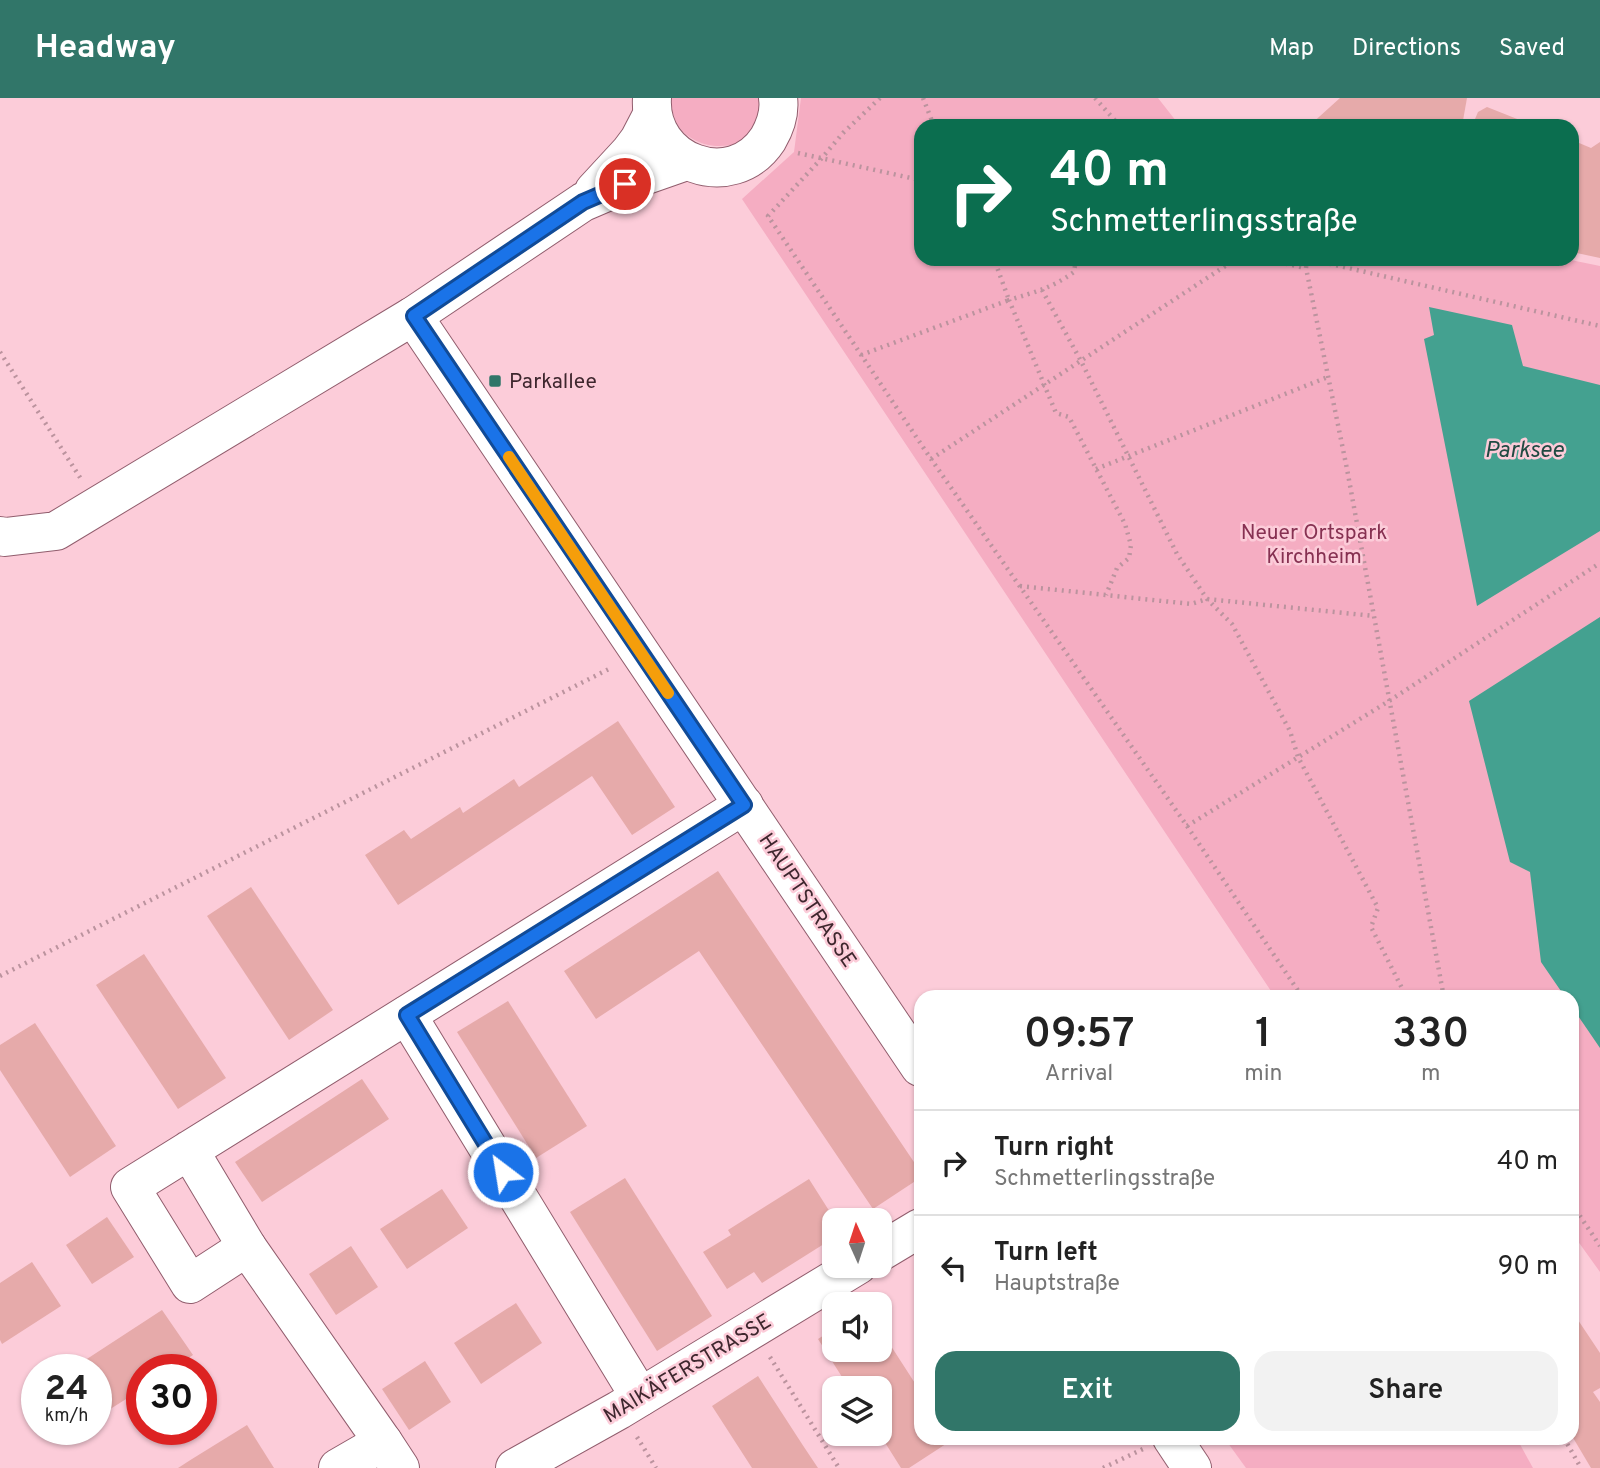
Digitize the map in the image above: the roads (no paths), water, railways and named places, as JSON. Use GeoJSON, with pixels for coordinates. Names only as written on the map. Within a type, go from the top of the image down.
{"type":"FeatureCollection","features":[{"type":"Feature","properties":{"kind":"street"},"geometry":{"type":"LineString","coordinates":[[652,107],[657,130],[674,153],[700,166],[714,168],[735,164],[754,154],[764,144],[777,118],[778,98]]}},
{"type":"Feature","properties":{"kind":"street"},"geometry":{"type":"LineString","coordinates":[[583,202],[639,141],[652,107]]}},
{"type":"Feature","properties":{"kind":"street"},"geometry":{"type":"LineString","coordinates":[[2,541],[56,531],[414,316],[583,202],[687,161]]}},
{"type":"Feature","properties":{"kind":"street","name":"HAUPTSTRASSE"},"geometry":{"type":"LineString","coordinates":[[414,316],[914,1058]]}},
{"type":"Feature","properties":{"kind":"street"},"geometry":{"type":"LineString","coordinates":[[247,1247],[190,1284],[130,1187],[744,805]]}},
{"type":"Feature","properties":{"kind":"street"},"geometry":{"type":"LineString","coordinates":[[407,1015],[640,1397]]}},
{"type":"Feature","properties":{"kind":"street"},"geometry":{"type":"LineString","coordinates":[[189,1150],[247,1247],[391,1455],[338,1468]]}},
{"type":"Feature","properties":{"kind":"street"},"geometry":{"type":"LineString","coordinates":[[892,1245],[914,1232]]}},
{"type":"Feature","properties":{"kind":"street","name":"MAIKÄFERSTRASSE"},"geometry":{"type":"LineString","coordinates":[[515,1468],[640,1397],[837,1278]]}},
{"type":"Feature","properties":{"kind":"street"},"geometry":{"type":"LineString","coordinates":[[1161,1445],[1192,1468]]}},
{"type":"Feature","properties":{"kind":"water","name":"Parksee"},"geometry":{"type":"Polygon","coordinates":[[[1429,307],[1512,325],[1523,366],[1600,385],[1600,531],[1477,606],[1424,339],[1434,335],[1429,307]]]}},
{"type":"Feature","properties":{"kind":"water"},"geometry":{"type":"Polygon","coordinates":[[[1600,617],[1600,1048],[1579,1017],[1579,990],[1560,990],[1541,962],[1530,872],[1510,862],[1469,701],[1600,617]]]}},
{"type":"Feature","properties":{"kind":"place","name":"Parkallee"},"geometry":{"type":"Point","coordinates":[495,381]}},
{"type":"Feature","properties":{"kind":"park label","name":"Neuer Ortspark Kirchheim"},"geometry":{"type":"Point","coordinates":[1314,544]}}]}
